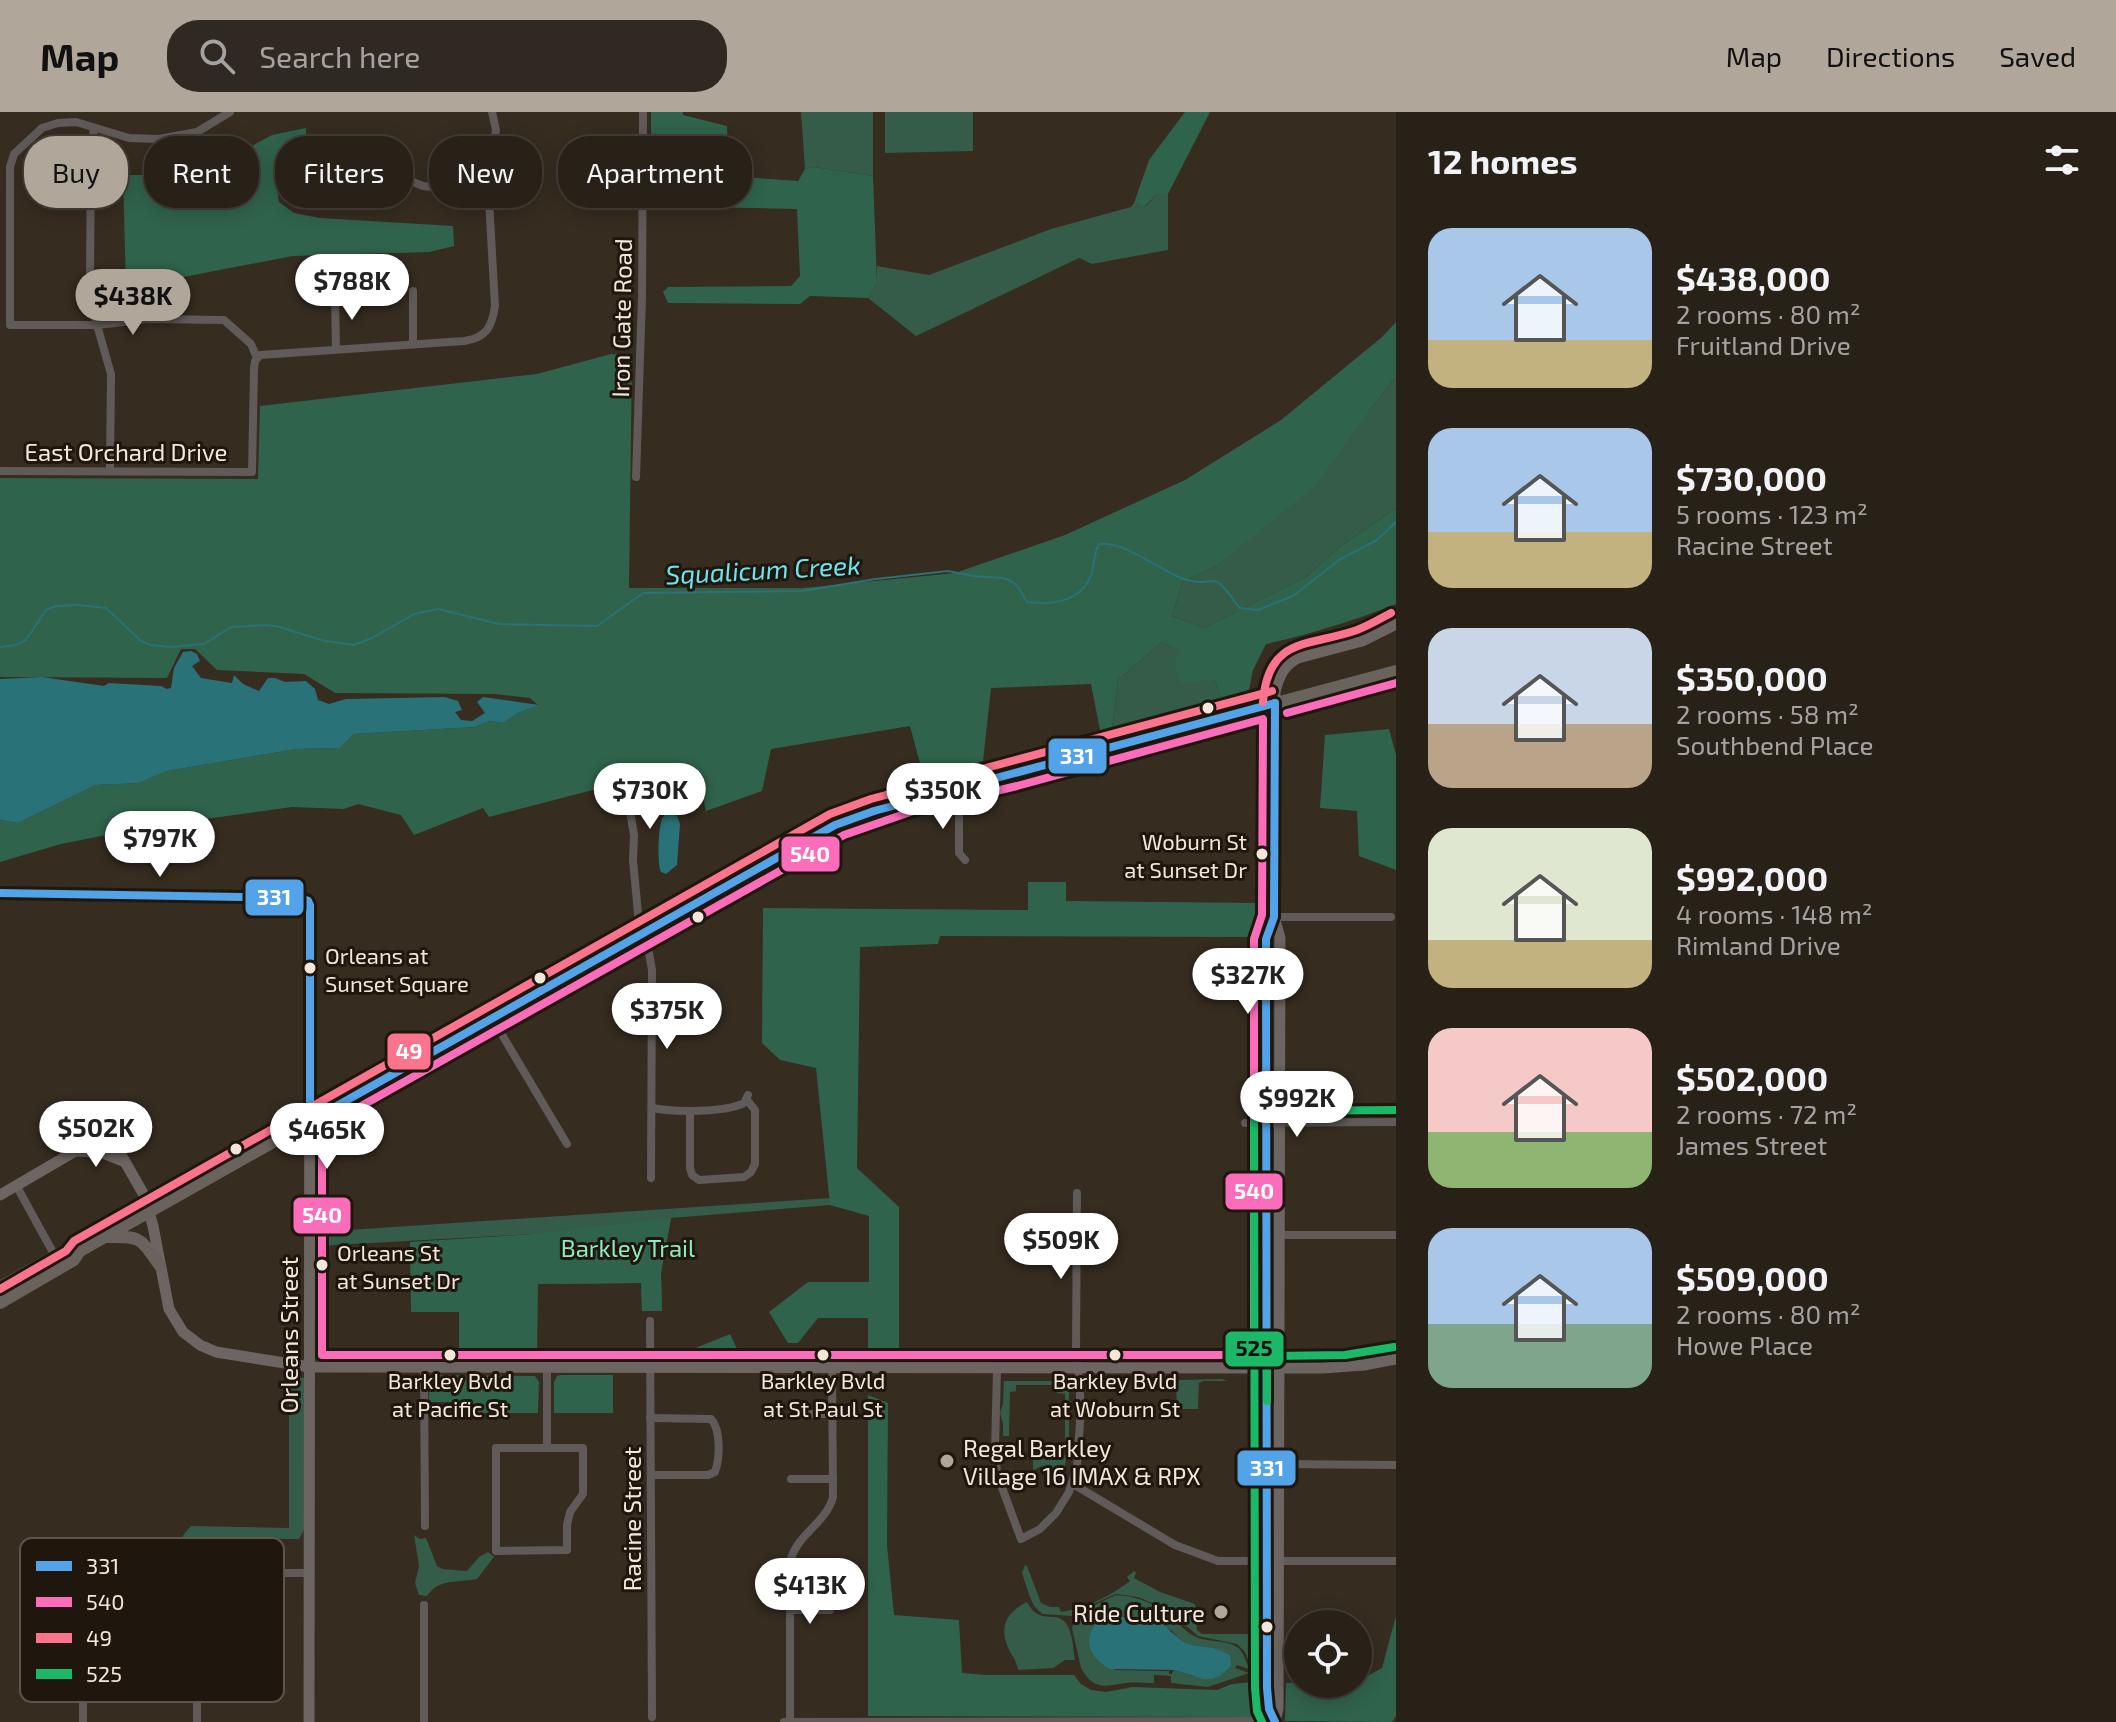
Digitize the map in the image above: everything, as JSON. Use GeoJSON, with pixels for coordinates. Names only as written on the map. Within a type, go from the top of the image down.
{"type":"FeatureCollection","features":[{"type":"Feature","properties":{"kind":"main road"},"geometry":{"type":"LineString","coordinates":[[1275,1722],[1269,1709],[1267,1688],[1279,1464],[1273,1367],[1280,1123],[1280,938],[1274,917],[1275,692],[1281,673],[1298,658],[1362,641],[1396,624]]}},
{"type":"Feature","properties":{"kind":"main road"},"geometry":{"type":"LineString","coordinates":[[0,1303],[74,1260],[80,1251],[104,1237],[835,825],[874,811],[1396,671]]}},
{"type":"Feature","properties":{"kind":"main road","name":"Orleans Street"},"geometry":{"type":"LineString","coordinates":[[0,893],[302,898],[310,905],[309,1722]]}},
{"type":"Feature","properties":{"kind":"main road"},"geometry":{"type":"LineString","coordinates":[[1273,1562],[1266,939],[1274,917]]}},
{"type":"Feature","properties":{"kind":"main road"},"geometry":{"type":"LineString","coordinates":[[0,1195],[108,1132],[144,1195],[170,1314],[180,1328],[190,1338],[216,1352],[310,1367],[1346,1367],[1396,1359]]}},
{"type":"Feature","properties":{"kind":"main road"},"geometry":{"type":"LineString","coordinates":[[73,1151],[100,1152],[125,1162]]}},
{"type":"Feature","properties":{"kind":"main road"},"geometry":{"type":"LineString","coordinates":[[104,1237],[138,1239],[160,1266]]}},
{"type":"Feature","properties":{"kind":"main road"},"geometry":{"type":"LineString","coordinates":[[0,1287],[68,1249],[80,1251]]}},
{"type":"Feature","properties":{"kind":"street"},"geometry":{"type":"LineString","coordinates":[[230,112],[197,132],[159,139],[129,138],[76,122],[58,123],[42,128],[14,154],[10,167],[10,325],[98,325],[148,319],[224,320],[251,344],[257,358],[263,355],[470,340],[484,334],[493,322],[495,306],[489,208]]}},
{"type":"Feature","properties":{"kind":"street"},"geometry":{"type":"LineString","coordinates":[[492,112],[495,136]]}},
{"type":"Feature","properties":{"kind":"street","name":"Iron Gate Road"},"geometry":{"type":"LineString","coordinates":[[636,477],[642,297],[643,112]]}},
{"type":"Feature","properties":{"kind":"street"},"geometry":{"type":"LineString","coordinates":[[94,128],[91,150],[90,282],[93,311],[111,374],[110,471]]}},
{"type":"Feature","properties":{"kind":"street"},"geometry":{"type":"LineString","coordinates":[[413,291],[413,344]]}},
{"type":"Feature","properties":{"kind":"street"},"geometry":{"type":"LineString","coordinates":[[335,296],[336,349]]}},
{"type":"Feature","properties":{"kind":"street","name":"East Orchard Drive"},"geometry":{"type":"LineString","coordinates":[[0,471],[252,472],[254,369],[257,358]]}},
{"type":"Feature","properties":{"kind":"street"},"geometry":{"type":"LineString","coordinates":[[959,789],[959,853],[965,860]]}},
{"type":"Feature","properties":{"kind":"street"},"geometry":{"type":"LineString","coordinates":[[629,805],[634,835],[633,860],[640,935],[649,953],[652,970],[651,1178]]}},
{"type":"Feature","properties":{"kind":"street"},"geometry":{"type":"LineString","coordinates":[[1274,917],[1391,917]]}},
{"type":"Feature","properties":{"kind":"street"},"geometry":{"type":"LineString","coordinates":[[492,1018],[567,1144]]}},
{"type":"Feature","properties":{"kind":"street"},"geometry":{"type":"LineString","coordinates":[[652,1108],[690,1111],[736,1107],[741,1106],[747,1097],[755,1110],[755,1164],[750,1174],[699,1180],[692,1175],[690,1111]]}},
{"type":"Feature","properties":{"kind":"street"},"geometry":{"type":"LineString","coordinates":[[1245,1123],[1396,1122]]}},
{"type":"Feature","properties":{"kind":"street"},"geometry":{"type":"LineString","coordinates":[[16,1185],[55,1256]]}},
{"type":"Feature","properties":{"kind":"street"},"geometry":{"type":"LineString","coordinates":[[997,1367],[997,1474],[1021,1539],[1038,1530],[1064,1502],[1073,1484],[1078,1460],[1077,1193]]}},
{"type":"Feature","properties":{"kind":"street"},"geometry":{"type":"LineString","coordinates":[[1279,1235],[1396,1235]]}},
{"type":"Feature","properties":{"kind":"street","name":"Racine Street"},"geometry":{"type":"LineString","coordinates":[[650,1321],[652,1720]]}},
{"type":"Feature","properties":{"kind":"street"},"geometry":{"type":"LineString","coordinates":[[424,1367],[425,1526]]}},
{"type":"Feature","properties":{"kind":"street"},"geometry":{"type":"LineString","coordinates":[[547,1367],[547,1448]]}},
{"type":"Feature","properties":{"kind":"street"},"geometry":{"type":"LineString","coordinates":[[790,1722],[792,1556],[797,1545],[827,1511],[833,1497],[832,1367]]}},
{"type":"Feature","properties":{"kind":"street"},"geometry":{"type":"LineString","coordinates":[[792,1414],[833,1414]]}},
{"type":"Feature","properties":{"kind":"street"},"geometry":{"type":"LineString","coordinates":[[650,1418],[711,1419],[716,1425],[717,1453],[715,1472],[708,1475],[651,1475]]}},
{"type":"Feature","properties":{"kind":"street"},"geometry":{"type":"LineString","coordinates":[[496,1448],[547,1448],[583,1448],[583,1494],[570,1512],[567,1550],[496,1551],[496,1448]]}},
{"type":"Feature","properties":{"kind":"street"},"geometry":{"type":"LineString","coordinates":[[1279,1464],[1396,1465]]}},
{"type":"Feature","properties":{"kind":"street"},"geometry":{"type":"LineString","coordinates":[[791,1479],[833,1479]]}},
{"type":"Feature","properties":{"kind":"street"},"geometry":{"type":"LineString","coordinates":[[1073,1484],[1175,1545],[1225,1562],[1396,1561]]}},
{"type":"Feature","properties":{"kind":"street"},"geometry":{"type":"LineString","coordinates":[[284,1573],[309,1573]]}},
{"type":"Feature","properties":{"kind":"street"},"geometry":{"type":"LineString","coordinates":[[424,1605],[424,1722]]}},
{"type":"Feature","properties":{"kind":"street"},"geometry":{"type":"LineString","coordinates":[[790,1610],[830,1610]]}},
{"type":"Feature","properties":{"kind":"street"},"geometry":{"type":"LineString","coordinates":[[784,1722],[1275,1722]]}},
{"type":"Feature","properties":{"kind":"green space"},"geometry":{"type":"Polygon","coordinates":[[[651,112],[683,112],[683,115],[727,126],[727,136],[651,136],[651,112]]]}},
{"type":"Feature","properties":{"kind":"green space"},"geometry":{"type":"Polygon","coordinates":[[[801,112],[873,112],[873,176],[814,167],[805,169],[801,112]]]}},
{"type":"Feature","properties":{"kind":"green space"},"geometry":{"type":"Polygon","coordinates":[[[885,112],[973,112],[973,151],[885,153],[885,112]]]}},
{"type":"Feature","properties":{"kind":"green space"},"geometry":{"type":"Polygon","coordinates":[[[1185,112],[1210,112],[1168,194],[1157,194],[1144,207],[1134,203],[1149,160],[1185,112]]]}},
{"type":"Feature","properties":{"kind":"green space"},"geometry":{"type":"Polygon","coordinates":[[[306,128],[306,136],[275,136],[275,208],[287,208],[294,213],[320,218],[453,226],[454,246],[429,252],[293,256],[126,288],[124,208],[128,208],[128,175],[144,175],[144,208],[259,208],[259,142],[272,135],[306,128]]]}},
{"type":"Feature","properties":{"kind":"green space"},"geometry":{"type":"Polygon","coordinates":[[[814,167],[873,176],[877,283],[868,298],[810,296],[800,304],[668,303],[663,292],[668,287],[791,286],[800,276],[797,209],[748,208],[752,208],[752,178],[798,181],[805,169],[814,167]]]}},
{"type":"Feature","properties":{"kind":"green space"},"geometry":{"type":"Polygon","coordinates":[[[1157,194],[1168,194],[1168,250],[1092,264],[1079,258],[916,336],[868,298],[877,283],[877,266],[929,275],[1051,229],[1131,207],[1134,203],[1145,207],[1157,194]]]}},
{"type":"Feature","properties":{"kind":"green space"},"geometry":{"type":"Polygon","coordinates":[[[1396,322],[1396,377],[1316,485],[1217,566],[1182,582],[1172,616],[1204,628],[1307,576],[1341,546],[1396,508],[1396,604],[1332,627],[1266,644],[1253,670],[1249,690],[1221,700],[1215,680],[1181,683],[1174,665],[1180,651],[1162,642],[1118,680],[1112,729],[1100,730],[1091,684],[991,688],[983,761],[924,778],[910,726],[771,749],[762,791],[706,811],[698,777],[616,784],[489,817],[483,808],[414,835],[401,815],[358,804],[344,809],[292,807],[147,827],[61,844],[0,862],[0,820],[18,823],[96,785],[139,783],[167,771],[297,749],[340,748],[354,734],[475,727],[489,721],[503,723],[538,705],[530,698],[494,694],[335,693],[304,674],[217,670],[195,649],[181,649],[167,678],[0,677],[0,478],[258,479],[260,406],[537,374],[611,354],[632,355],[629,588],[804,588],[955,573],[1065,535],[1185,480],[1281,420],[1396,322]]]}},
{"type":"Feature","properties":{"kind":"green space"},"geometry":{"type":"Polygon","coordinates":[[[1396,377],[1396,508],[1341,546],[1307,576],[1204,628],[1172,616],[1182,582],[1217,566],[1252,535],[1372,407],[1396,377]]]}},
{"type":"Feature","properties":{"kind":"green space"},"geometry":{"type":"Polygon","coordinates":[[[1162,642],[1180,651],[1215,680],[1221,700],[1112,729],[1118,680],[1162,642]]]}},
{"type":"Feature","properties":{"kind":"green space"},"geometry":{"type":"Polygon","coordinates":[[[1389,729],[1396,755],[1396,870],[1359,856],[1357,811],[1320,808],[1325,735],[1389,729]]]}},
{"type":"Feature","properties":{"kind":"green space"},"geometry":{"type":"Polygon","coordinates":[[[1028,882],[1066,882],[1066,901],[1260,903],[1256,937],[940,936],[938,944],[860,947],[857,1168],[899,1207],[899,1358],[868,1358],[868,1318],[818,1318],[798,1343],[788,1343],[769,1312],[808,1282],[869,1282],[869,1216],[830,1205],[816,1068],[780,1060],[762,1043],[763,908],[1028,910],[1028,882]]]}},
{"type":"Feature","properties":{"kind":"green space","name":"Barkley Trail"},"geometry":{"type":"Polygon","coordinates":[[[830,1198],[885,1209],[892,1321],[899,1358],[893,1358],[869,1215],[830,1205],[671,1218],[661,1273],[662,1311],[642,1311],[641,1283],[559,1284],[533,1234],[317,1246],[318,1232],[830,1198]]]}},
{"type":"Feature","properties":{"kind":"green space"},"geometry":{"type":"Polygon","coordinates":[[[671,1218],[661,1273],[662,1311],[642,1311],[641,1283],[538,1284],[537,1358],[459,1357],[459,1312],[411,1312],[410,1242],[533,1234],[671,1218]]]}},
{"type":"Feature","properties":{"kind":"green space"},"geometry":{"type":"Polygon","coordinates":[[[730,1334],[741,1358],[671,1358],[730,1334]]]}},
{"type":"Feature","properties":{"kind":"green space"},"geometry":{"type":"Polygon","coordinates":[[[429,1375],[535,1376],[539,1382],[538,1413],[463,1413],[462,1402],[429,1402],[429,1375]]]}},
{"type":"Feature","properties":{"kind":"green space"},"geometry":{"type":"Polygon","coordinates":[[[560,1375],[613,1375],[613,1413],[554,1413],[554,1382],[560,1375]]]}},
{"type":"Feature","properties":{"kind":"green space"},"geometry":{"type":"Polygon","coordinates":[[[289,1376],[305,1378],[305,1528],[299,1539],[181,1538],[191,1526],[289,1528],[289,1376]]]}},
{"type":"Feature","properties":{"kind":"green space"},"geometry":{"type":"Polygon","coordinates":[[[1179,1380],[1227,1381],[1199,1383],[1198,1409],[1177,1409],[1176,1385],[1179,1380]]]}},
{"type":"Feature","properties":{"kind":"green space"},"geometry":{"type":"Polygon","coordinates":[[[1004,1381],[1065,1381],[1069,1384],[1069,1440],[1065,1445],[1065,1394],[1057,1393],[1057,1385],[1016,1385],[1016,1391],[1010,1392],[1009,1436],[1003,1436],[1000,1413],[1004,1381]]]}},
{"type":"Feature","properties":{"kind":"green space"},"geometry":{"type":"Polygon","coordinates":[[[868,1395],[888,1403],[887,1545],[894,1615],[959,1620],[962,1673],[1074,1675],[1091,1690],[1106,1692],[1133,1687],[1217,1690],[1232,1684],[1252,1682],[1259,1694],[1259,1717],[868,1716],[868,1395]]]}},
{"type":"Feature","properties":{"kind":"green space"},"geometry":{"type":"Polygon","coordinates":[[[1033,1454],[1067,1455],[1061,1486],[1048,1479],[1042,1466],[1033,1470],[1033,1454]]]}},
{"type":"Feature","properties":{"kind":"green space"},"geometry":{"type":"Polygon","coordinates":[[[414,1535],[420,1539],[426,1538],[437,1566],[443,1569],[467,1571],[488,1552],[494,1557],[477,1579],[449,1582],[437,1586],[427,1596],[419,1595],[415,1583],[419,1566],[414,1535]]]}},
{"type":"Feature","properties":{"kind":"green space"},"geometry":{"type":"Polygon","coordinates":[[[1025,1565],[1041,1603],[1059,1607],[1061,1612],[1106,1597],[1130,1581],[1127,1577],[1134,1571],[1134,1578],[1160,1592],[1195,1604],[1197,1630],[1202,1634],[1257,1634],[1259,1672],[1253,1673],[1245,1652],[1237,1644],[1198,1636],[1168,1610],[1138,1597],[1116,1594],[1072,1616],[1042,1614],[1030,1597],[1022,1573],[1025,1565]]]}},
{"type":"Feature","properties":{"kind":"green space"},"geometry":{"type":"Polygon","coordinates":[[[1116,1595],[1144,1601],[1170,1615],[1194,1636],[1237,1647],[1249,1669],[1237,1665],[1235,1668],[1249,1673],[1208,1687],[1171,1683],[1171,1676],[1154,1675],[1154,1683],[1095,1684],[1081,1668],[1072,1628],[1075,1619],[1086,1609],[1116,1595]],[[1111,1615],[1092,1630],[1115,1670],[1169,1671],[1172,1674],[1175,1670],[1193,1676],[1226,1654],[1182,1641],[1172,1631],[1148,1620],[1111,1615]]]}},
{"type":"Feature","properties":{"kind":"green space"},"geometry":{"type":"Polygon","coordinates":[[[1027,1602],[1037,1614],[1065,1622],[1071,1635],[1075,1660],[1065,1660],[1053,1668],[1018,1670],[1004,1631],[1007,1619],[1027,1602]]]}},
{"type":"Feature","properties":{"kind":"green space"},"geometry":{"type":"Polygon","coordinates":[[[1396,1616],[1396,1716],[1392,1722],[1285,1721],[1286,1698],[1372,1698],[1372,1673],[1382,1668],[1396,1616]]]}},
{"type":"Feature","properties":{"kind":"water"},"geometry":{"type":"Polygon","coordinates":[[[183,652],[197,654],[200,661],[192,666],[201,678],[232,683],[234,675],[243,684],[259,691],[268,678],[285,682],[306,681],[315,689],[318,700],[329,704],[346,699],[445,697],[458,701],[462,710],[455,712],[461,720],[472,721],[485,713],[477,702],[483,697],[539,705],[503,723],[489,721],[475,727],[354,734],[340,748],[297,749],[167,771],[139,783],[96,785],[18,823],[0,820],[0,679],[42,677],[104,686],[109,683],[167,689],[171,688],[174,668],[183,652]]]}},
{"type":"Feature","properties":{"kind":"water"},"geometry":{"type":"Polygon","coordinates":[[[668,812],[677,816],[680,824],[677,865],[666,874],[660,868],[659,844],[661,821],[668,812]]]}},
{"type":"Feature","properties":{"kind":"water"},"geometry":{"type":"Polygon","coordinates":[[[1111,1615],[1161,1623],[1182,1641],[1230,1655],[1231,1666],[1212,1679],[1175,1670],[1110,1669],[1095,1656],[1089,1641],[1094,1626],[1111,1615]]]}},
{"type":"Feature","properties":{"kind":"waterway","name":"Squalicum Creek"},"geometry":{"type":"LineString","coordinates":[[0,647],[26,640],[46,610],[56,606],[79,605],[106,608],[141,641],[170,647],[204,644],[231,627],[266,625],[325,641],[354,645],[414,614],[438,609],[499,624],[597,626],[643,593],[802,591],[948,571],[1003,578],[1013,582],[1027,602],[1046,603],[1065,600],[1080,591],[1091,575],[1099,544],[1118,546],[1183,579],[1217,582],[1240,608],[1258,610],[1293,596],[1339,560],[1377,540],[1396,522]]}},
{"type":"Feature","properties":{"kind":"transit line","name":"49"},"geometry":{"type":"LineString","coordinates":[[1263,702],[1273,665],[1282,655],[1307,643],[1357,630],[1391,613]]}},
{"type":"Feature","properties":{"kind":"transit line","name":"540"},"geometry":{"type":"LineString","coordinates":[[1287,713],[1396,683]]}},
{"type":"Feature","properties":{"kind":"transit line","name":"49"},"geometry":{"type":"LineString","coordinates":[[0,1289],[66,1251],[74,1241],[830,814],[871,799],[1272,691]]}},
{"type":"Feature","properties":{"kind":"transit line","name":"331"},"geometry":{"type":"LineString","coordinates":[[1275,703],[1274,917],[1266,939],[1267,1688],[1269,1709],[1275,1722]]}},
{"type":"Feature","properties":{"kind":"transit line","name":"331"},"geometry":{"type":"LineString","coordinates":[[310,1121],[835,825],[874,811],[1275,703]]}},
{"type":"Feature","properties":{"kind":"transit line","name":"540"},"geometry":{"type":"LineString","coordinates":[[1263,719],[1262,915],[1254,939],[1254,1355],[322,1355],[322,1128],[844,835],[916,810],[1017,786],[1263,719]]}},
{"type":"Feature","properties":{"kind":"transit line","name":"331"},"geometry":{"type":"LineString","coordinates":[[0,893],[302,898],[308,901]]}},
{"type":"Feature","properties":{"kind":"transit line","name":"331"},"geometry":{"type":"LineString","coordinates":[[308,901],[310,1121]]}},
{"type":"Feature","properties":{"kind":"transit line","name":"525"},"geometry":{"type":"LineString","coordinates":[[1262,1722],[1257,1711],[1255,1688],[1254,1121],[1257,1115],[1265,1111],[1396,1110]]}},
{"type":"Feature","properties":{"kind":"transit line","name":"525"},"geometry":{"type":"LineString","coordinates":[[1267,1401],[1267,1365],[1274,1356],[1345,1355],[1394,1347]]}},
{"type":"Feature","properties":{"kind":"place","name":"Woburn St at Sunset Dr"},"geometry":{"type":"Point","coordinates":[1262,854]}},
{"type":"Feature","properties":{"kind":"place","name":"Orleans at Sunset Square"},"geometry":{"type":"Point","coordinates":[310,968]}},
{"type":"Feature","properties":{"kind":"place","name":"Orleans St at Sunset Dr"},"geometry":{"type":"Point","coordinates":[322,1265]}},
{"type":"Feature","properties":{"kind":"place","name":"Barkley Bvld at Pacific St"},"geometry":{"type":"Point","coordinates":[450,1355]}},
{"type":"Feature","properties":{"kind":"place","name":"Barkley Bvld at St Paul St"},"geometry":{"type":"Point","coordinates":[823,1355]}},
{"type":"Feature","properties":{"kind":"place","name":"Barkley Bvld at Woburn St"},"geometry":{"type":"Point","coordinates":[1115,1355]}},
{"type":"Feature","properties":{"kind":"place","name":"Regal Barkley Village 16 IMAX & RPX"},"geometry":{"type":"Point","coordinates":[947,1461]}},
{"type":"Feature","properties":{"kind":"place","name":"Ride Culture"},"geometry":{"type":"Point","coordinates":[1221,1612]}}]}
